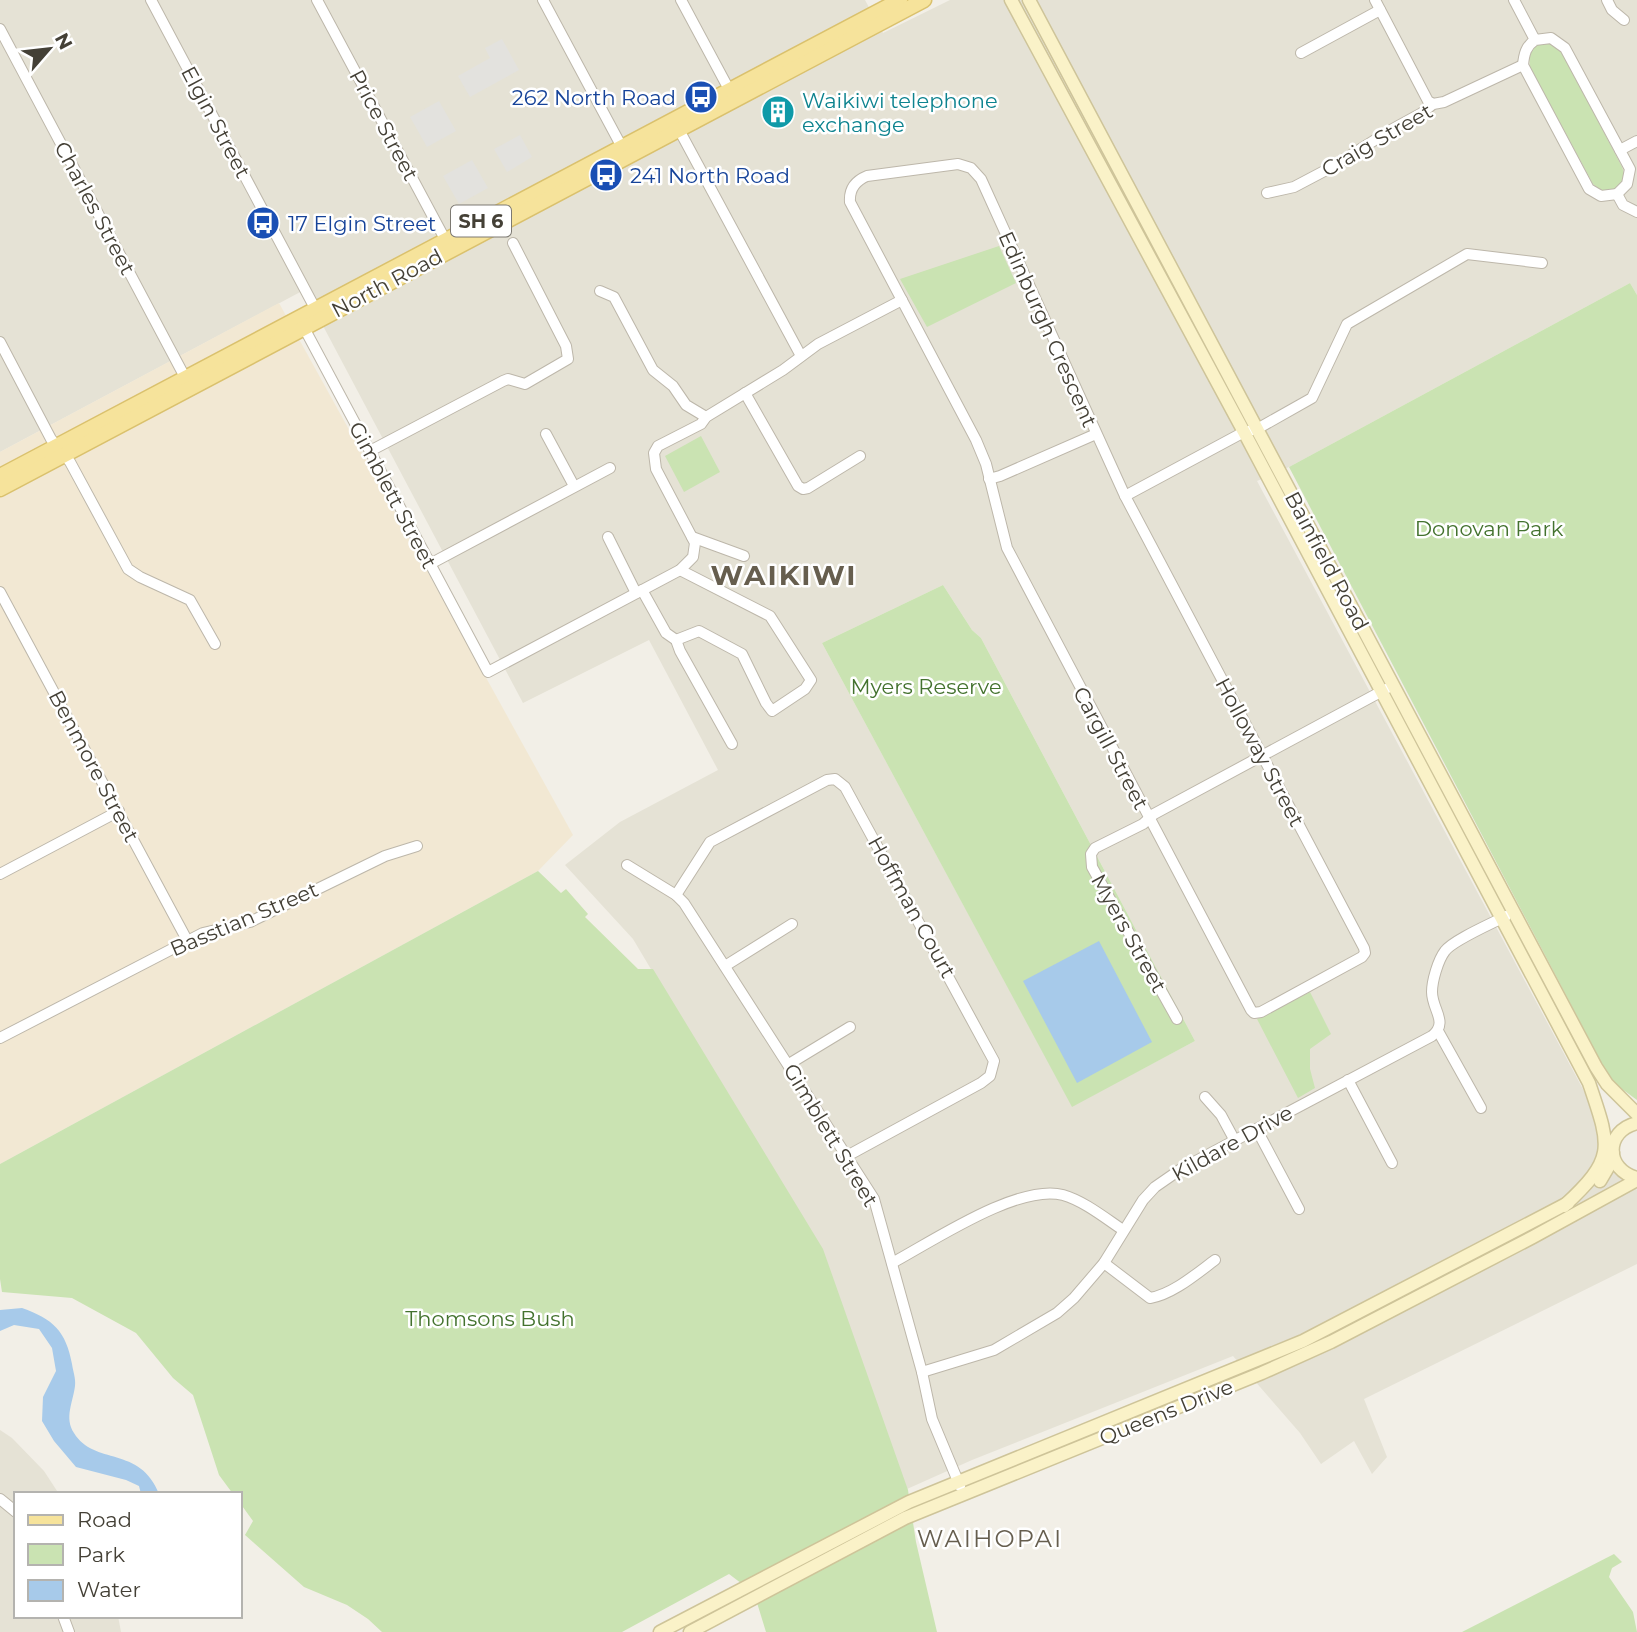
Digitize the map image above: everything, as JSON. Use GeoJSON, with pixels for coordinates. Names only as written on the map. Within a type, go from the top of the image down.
{"type":"FeatureCollection","features":[{"type":"Feature","properties":{"kind":"main road","name":"North Road"},"geometry":{"type":"LineString","coordinates":[[0,489],[60,451],[732,95],[900,0]]}},
{"type":"Feature","properties":{"kind":"main road","name":"North Road"},"geometry":{"type":"LineString","coordinates":[[885,9],[924,0]]}},
{"type":"Feature","properties":{"kind":"main road"},"geometry":{"type":"LineString","coordinates":[[1014,5],[1029,2]]}},
{"type":"Feature","properties":{"kind":"main road","name":"Bainfield Road"},"geometry":{"type":"LineString","coordinates":[[1029,2],[1082,115],[1507,915],[1589,1083],[1607,1112],[1611,1143],[1618,1166],[1622,1172],[1637,1179]]}},
{"type":"Feature","properties":{"kind":"main road","name":"Bainfield Road"},"geometry":{"type":"LineString","coordinates":[[1014,5],[1082,115]]}},
{"type":"Feature","properties":{"kind":"main road","name":"North Road"},"geometry":{"type":"LineString","coordinates":[[0,476],[60,451]]}},
{"type":"Feature","properties":{"kind":"main road","name":"Bainfield Road"},"geometry":{"type":"LineString","coordinates":[[1507,915],[1607,1084],[1637,1114]]}},
{"type":"Feature","properties":{"kind":"main road"},"geometry":{"type":"LineString","coordinates":[[1611,1143],[1622,1130],[1637,1123]]}},
{"type":"Feature","properties":{"kind":"main road","name":"Queens Drive"},"geometry":{"type":"LineString","coordinates":[[1563,1206],[1588,1194],[1597,1186],[1610,1164],[1611,1143]]}},
{"type":"Feature","properties":{"kind":"main road","name":"Queens Drive"},"geometry":{"type":"LineString","coordinates":[[1530,1231],[1588,1184],[1599,1169],[1611,1143]]}},
{"type":"Feature","properties":{"kind":"main road","name":"Queens Drive"},"geometry":{"type":"LineString","coordinates":[[660,1632],[864,1523],[909,1502],[961,1487],[1262,1373],[1530,1231],[1637,1179]]}},
{"type":"Feature","properties":{"kind":"main road","name":"Queens Drive"},"geometry":{"type":"LineString","coordinates":[[690,1632],[961,1487]]}},
{"type":"Feature","properties":{"kind":"street","name":"Elgin Street"},"geometry":{"type":"LineString","coordinates":[[152,0],[318,314]]}},
{"type":"Feature","properties":{"kind":"street","name":"Price Street"},"geometry":{"type":"LineString","coordinates":[[317,0],[448,245]]}},
{"type":"Feature","properties":{"kind":"street"},"geometry":{"type":"LineString","coordinates":[[543,0],[624,152]]}},
{"type":"Feature","properties":{"kind":"street"},"geometry":{"type":"LineString","coordinates":[[681,0],[732,95]]}},
{"type":"Feature","properties":{"kind":"street"},"geometry":{"type":"LineString","coordinates":[[1375,0],[1428,101],[1433,104]]}},
{"type":"Feature","properties":{"kind":"street"},"geometry":{"type":"LineString","coordinates":[[1514,0],[1535,40]]}},
{"type":"Feature","properties":{"kind":"street"},"geometry":{"type":"LineString","coordinates":[[1606,0],[1612,10],[1624,20]]}},
{"type":"Feature","properties":{"kind":"street"},"geometry":{"type":"LineString","coordinates":[[1301,53],[1380,10]]}},
{"type":"Feature","properties":{"kind":"street","name":"Charles Street"},"geometry":{"type":"LineString","coordinates":[[0,29],[188,383]]}},
{"type":"Feature","properties":{"kind":"street"},"geometry":{"type":"LineString","coordinates":[[1551,38],[1565,48],[1620,150],[1630,169],[1627,184],[1618,194],[1601,196],[1589,189],[1523,65],[1524,54],[1535,40],[1551,38]]}},
{"type":"Feature","properties":{"kind":"street","name":"Craig Street"},"geometry":{"type":"LineString","coordinates":[[1267,193],[1294,187],[1330,168],[1433,104],[1444,102],[1523,65]]}},
{"type":"Feature","properties":{"kind":"street"},"geometry":{"type":"LineString","coordinates":[[676,125],[801,355]]}},
{"type":"Feature","properties":{"kind":"street"},"geometry":{"type":"LineString","coordinates":[[1620,150],[1637,141]]}},
{"type":"Feature","properties":{"kind":"street","name":"Edinburgh Crescent"},"geometry":{"type":"LineString","coordinates":[[958,163],[981,180],[1096,434],[989,479],[976,440],[850,202],[850,190],[858,181],[867,176],[958,163]]}},
{"type":"Feature","properties":{"kind":"street"},"geometry":{"type":"LineString","coordinates":[[1618,194],[1623,205],[1637,212]]}},
{"type":"Feature","properties":{"kind":"street"},"geometry":{"type":"LineString","coordinates":[[370,452],[503,381],[508,379],[524,384],[568,359],[566,346],[513,243]]}},
{"type":"Feature","properties":{"kind":"street"},"geometry":{"type":"LineString","coordinates":[[1125,496],[1312,398],[1343,331],[1352,320],[1467,254],[1542,263]]}},
{"type":"Feature","properties":{"kind":"street"},"geometry":{"type":"LineString","coordinates":[[600,291],[614,297],[653,370],[673,386],[686,405],[706,417]]}},
{"type":"Feature","properties":{"kind":"street"},"geometry":{"type":"LineString","coordinates":[[639,591],[680,570],[693,557],[695,543],[656,469],[654,453],[658,446],[701,424],[706,417],[801,355],[902,300]]}},
{"type":"Feature","properties":{"kind":"street","name":"Gimblett Street"},"geometry":{"type":"LineString","coordinates":[[301,323],[488,672],[639,591]]}},
{"type":"Feature","properties":{"kind":"street"},"geometry":{"type":"LineString","coordinates":[[0,342],[128,569],[190,600],[215,644]]}},
{"type":"Feature","properties":{"kind":"street"},"geometry":{"type":"LineString","coordinates":[[746,393],[793,481],[803,489],[860,456]]}},
{"type":"Feature","properties":{"kind":"street"},"geometry":{"type":"LineString","coordinates":[[546,434],[574,486]]}},
{"type":"Feature","properties":{"kind":"street","name":"Holloway Street"},"geometry":{"type":"LineString","coordinates":[[1096,434],[1125,496],[1364,948],[1365,953],[1264,1011],[1258,1013],[1251,1010]]}},
{"type":"Feature","properties":{"kind":"street"},"geometry":{"type":"LineString","coordinates":[[430,564],[610,468]]}},
{"type":"Feature","properties":{"kind":"street","name":"Cargill Street"},"geometry":{"type":"LineString","coordinates":[[989,479],[1007,548],[1251,1010]]}},
{"type":"Feature","properties":{"kind":"street"},"geometry":{"type":"LineString","coordinates":[[608,537],[666,633],[676,640],[732,744]]}},
{"type":"Feature","properties":{"kind":"street"},"geometry":{"type":"LineString","coordinates":[[692,537],[744,556]]}},
{"type":"Feature","properties":{"kind":"street"},"geometry":{"type":"LineString","coordinates":[[676,640],[699,631],[742,654],[772,711],[805,689],[811,680],[770,616],[680,570]]}},
{"type":"Feature","properties":{"kind":"street","name":"Benmore Street"},"geometry":{"type":"LineString","coordinates":[[0,592],[187,940]]}},
{"type":"Feature","properties":{"kind":"street","name":"Myers Street"},"geometry":{"type":"LineString","coordinates":[[1177,1019],[1090,860],[1090,854],[1154,814],[1387,688]]}},
{"type":"Feature","properties":{"kind":"street","name":"Hoffman Court"},"geometry":{"type":"LineString","coordinates":[[676,895],[710,842],[827,780],[835,779],[845,787],[994,1061],[989,1076],[981,1083],[847,1156]]}},
{"type":"Feature","properties":{"kind":"street"},"geometry":{"type":"LineString","coordinates":[[0,874],[119,811]]}},
{"type":"Feature","properties":{"kind":"street","name":"Basstian Street"},"geometry":{"type":"LineString","coordinates":[[0,1038],[187,940],[214,929],[250,922],[385,856],[416,846]]}},
{"type":"Feature","properties":{"kind":"street","name":"Gimblett Street"},"geometry":{"type":"LineString","coordinates":[[627,865],[676,895],[689,911],[874,1199],[922,1372],[932,1419],[961,1487]]}},
{"type":"Feature","properties":{"kind":"street"},"geometry":{"type":"LineString","coordinates":[[1481,1108],[1438,1031],[1441,1024],[1432,989],[1443,954],[1450,946],[1507,915]]}},
{"type":"Feature","properties":{"kind":"street"},"geometry":{"type":"LineString","coordinates":[[725,966],[792,924]]}},
{"type":"Feature","properties":{"kind":"street"},"geometry":{"type":"LineString","coordinates":[[789,1064],[850,1027]]}},
{"type":"Feature","properties":{"kind":"street","name":"Kildare Drive"},"geometry":{"type":"LineString","coordinates":[[922,1372],[994,1350],[1044,1321],[1074,1298],[1104,1263],[1143,1200],[1155,1187],[1181,1169],[1438,1031]]}},
{"type":"Feature","properties":{"kind":"street"},"geometry":{"type":"LineString","coordinates":[[1348,1080],[1392,1163]]}},
{"type":"Feature","properties":{"kind":"street"},"geometry":{"type":"LineString","coordinates":[[1205,1097],[1221,1115],[1235,1141]]}},
{"type":"Feature","properties":{"kind":"street"},"geometry":{"type":"LineString","coordinates":[[1257,1130],[1300,1209]]}},
{"type":"Feature","properties":{"kind":"street"},"geometry":{"type":"LineString","coordinates":[[892,1263],[1007,1201],[1035,1193],[1062,1194],[1123,1230]]}},
{"type":"Feature","properties":{"kind":"street"},"geometry":{"type":"LineString","coordinates":[[1104,1263],[1150,1298],[1185,1281],[1214,1260]]}},
{"type":"Feature","properties":{"kind":"street"},"geometry":{"type":"LineString","coordinates":[[0,1499],[14,1510]]}},
{"type":"Feature","properties":{"kind":"shaded area"},"geometry":{"type":"Polygon","coordinates":[[[0,0],[865,0],[883,33],[950,0],[1637,0],[1637,295],[1630,283],[1289,467],[1257,481],[1637,1190],[1637,1264],[1364,1399],[1387,1457],[1372,1474],[1354,1441],[1321,1464],[1300,1433],[1233,1356],[972,1460],[898,1493],[817,1248],[633,939],[565,865],[620,822],[718,770],[649,640],[523,703],[304,290],[0,452],[0,0]],[[943,585],[822,643],[1072,1106],[1195,1041],[981,638],[972,630],[943,585]]]}},
{"type":"Feature","properties":{"kind":"shaded area"},"geometry":{"type":"Polygon","coordinates":[[[502,39],[519,70],[470,97],[458,76],[490,58],[485,48],[502,39]]]}},
{"type":"Feature","properties":{"kind":"shaded area"},"geometry":{"type":"Polygon","coordinates":[[[439,101],[456,131],[427,147],[410,117],[439,101]]]}},
{"type":"Feature","properties":{"kind":"shaded area"},"geometry":{"type":"Polygon","coordinates":[[[520,135],[532,157],[507,172],[494,149],[520,135]]]}},
{"type":"Feature","properties":{"kind":"shaded area"},"geometry":{"type":"Polygon","coordinates":[[[472,160],[488,188],[459,204],[443,176],[472,160]]]}},
{"type":"Feature","properties":{"kind":"shaded area"},"geometry":{"type":"Polygon","coordinates":[[[279,303],[573,835],[538,871],[0,1164],[0,452],[279,303]]]}},
{"type":"Feature","properties":{"kind":"shaded area"},"geometry":{"type":"Polygon","coordinates":[[[0,1430],[12,1438],[44,1471],[58,1492],[14,1492],[14,1618],[118,1618],[121,1632],[0,1632],[0,1430]]]}},
{"type":"Feature","properties":{"kind":"green space"},"geometry":{"type":"Polygon","coordinates":[[[1547,41],[1561,50],[1622,167],[1623,183],[1613,190],[1602,191],[1593,184],[1530,67],[1529,51],[1536,43],[1547,41]]]}},
{"type":"Feature","properties":{"kind":"green space"},"geometry":{"type":"Polygon","coordinates":[[[999,246],[1016,283],[927,327],[900,279],[999,246]]]}},
{"type":"Feature","properties":{"kind":"green space","name":"Donovan Park"},"geometry":{"type":"Polygon","coordinates":[[[1630,283],[1637,295],[1637,1100],[1611,1081],[1289,467],[1630,283]]]}},
{"type":"Feature","properties":{"kind":"green space"},"geometry":{"type":"Polygon","coordinates":[[[701,436],[720,472],[684,492],[665,456],[701,436]]]}},
{"type":"Feature","properties":{"kind":"green space","name":"Myers Reserve"},"geometry":{"type":"Polygon","coordinates":[[[943,585],[972,630],[981,638],[1195,1041],[1072,1107],[822,643],[943,585]]]}},
{"type":"Feature","properties":{"kind":"green space","name":"Thomsons Bush"},"geometry":{"type":"Polygon","coordinates":[[[538,871],[561,893],[566,889],[588,914],[585,917],[638,969],[653,969],[823,1249],[908,1490],[916,1542],[937,1632],[766,1632],[754,1593],[729,1574],[622,1632],[382,1632],[347,1605],[304,1587],[245,1535],[253,1521],[242,1506],[242,1492],[232,1492],[219,1475],[193,1395],[173,1378],[136,1333],[72,1298],[2,1292],[0,1164],[538,871]]]}},
{"type":"Feature","properties":{"kind":"green space"},"geometry":{"type":"Polygon","coordinates":[[[1310,992],[1331,1034],[1310,1049],[1310,1069],[1315,1088],[1298,1098],[1257,1019],[1310,992]]]}},
{"type":"Feature","properties":{"kind":"green space"},"geometry":{"type":"Polygon","coordinates":[[[1614,1554],[1622,1562],[1612,1568],[1609,1577],[1633,1612],[1637,1632],[1462,1632],[1614,1554]]]}},
{"type":"Feature","properties":{"kind":"water"},"geometry":{"type":"Polygon","coordinates":[[[1099,941],[1152,1042],[1077,1083],[1023,981],[1099,941]]]}},
{"type":"Feature","properties":{"kind":"water"},"geometry":{"type":"Polygon","coordinates":[[[22,1308],[42,1317],[56,1328],[66,1343],[75,1381],[69,1416],[74,1433],[93,1450],[141,1468],[158,1492],[140,1492],[139,1486],[126,1480],[76,1467],[54,1441],[42,1421],[43,1397],[56,1371],[52,1348],[39,1329],[14,1325],[0,1331],[0,1310],[22,1308]]]}},
{"type":"Feature","properties":{"kind":"place","name":"262 North Road"},"geometry":{"type":"Point","coordinates":[701,97]}},
{"type":"Feature","properties":{"kind":"place","name":"Waikiwi telephone exchange"},"geometry":{"type":"Point","coordinates":[778,112]}},
{"type":"Feature","properties":{"kind":"place","name":"241 North Road"},"geometry":{"type":"Point","coordinates":[606,175]}},
{"type":"Feature","properties":{"kind":"place","name":"17 Elgin Street"},"geometry":{"type":"Point","coordinates":[263,223]}},
{"type":"Feature","properties":{"kind":"district","name":"WAIKIWI"},"geometry":{"type":"Point","coordinates":[784,575]}},
{"type":"Feature","properties":{"kind":"district","name":"WAIHOPAI"},"geometry":{"type":"Point","coordinates":[990,1538]}}]}
